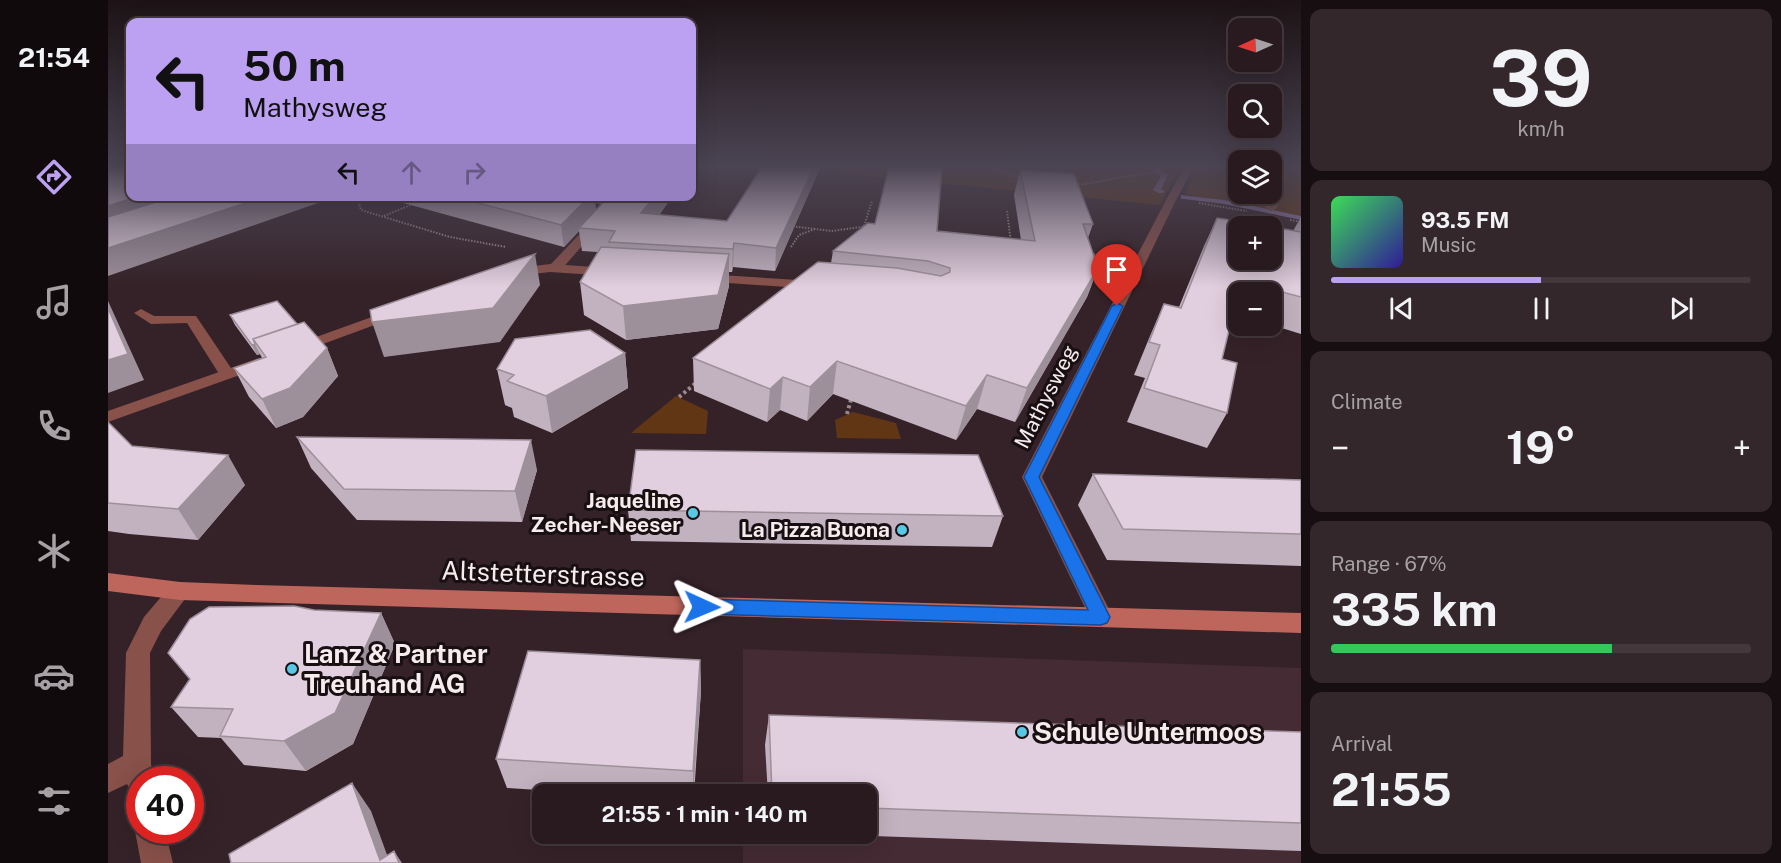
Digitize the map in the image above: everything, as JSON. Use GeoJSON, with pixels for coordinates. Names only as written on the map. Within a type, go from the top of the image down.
{"type":"FeatureCollection","features":[{"type":"Feature","properties":{"kind":"street","name":"Mathysweg"},"geometry":{"type":"LineString","coordinates":[[1101,617],[1032,477],[1167,207]]}},
{"type":"Feature","properties":{"kind":"street"},"geometry":{"type":"LineString","coordinates":[[556,267],[604,214]]}},
{"type":"Feature","properties":{"kind":"street"},"geometry":{"type":"LineString","coordinates":[[504,274],[534,267],[628,273]]}},
{"type":"Feature","properties":{"kind":"street"},"geometry":{"type":"LineString","coordinates":[[693,277],[825,286]]}},
{"type":"Feature","properties":{"kind":"street"},"geometry":{"type":"LineString","coordinates":[[108,417],[277,356],[379,314],[405,309]]}},
{"type":"Feature","properties":{"kind":"street"},"geometry":{"type":"LineString","coordinates":[[141,313],[151,320],[191,319],[227,374]]}},
{"type":"Feature","properties":{"kind":"street","name":"Altstetterstrasse"},"geometry":{"type":"LineString","coordinates":[[108,582],[180,591],[1301,623]]}},
{"type":"Feature","properties":{"kind":"street"},"geometry":{"type":"LineString","coordinates":[[139,766],[138,653],[152,624],[180,591]]}},
{"type":"Feature","properties":{"kind":"street"},"geometry":{"type":"LineString","coordinates":[[108,779],[126,775]]}},
{"type":"Feature","properties":{"kind":"street"},"geometry":{"type":"LineString","coordinates":[[153,844],[157,863]]}},
{"type":"Feature","properties":{"kind":"path"},"geometry":{"type":"LineString","coordinates":[[360,207],[361,210],[450,237],[516,249]]}},
{"type":"Feature","properties":{"kind":"path"},"geometry":{"type":"LineString","coordinates":[[383,216],[405,207]]}},
{"type":"Feature","properties":{"kind":"path"},"geometry":{"type":"LineString","coordinates":[[864,226],[870,207]]}},
{"type":"Feature","properties":{"kind":"path"},"geometry":{"type":"LineString","coordinates":[[1223,207],[1256,212]]}},
{"type":"Feature","properties":{"kind":"path"},"geometry":{"type":"LineString","coordinates":[[1005,246],[1012,246],[1007,211]]}},
{"type":"Feature","properties":{"kind":"path"},"geometry":{"type":"LineString","coordinates":[[1290,220],[1301,222]]}},
{"type":"Feature","properties":{"kind":"path"},"geometry":{"type":"LineString","coordinates":[[781,225],[832,231],[864,226],[874,227]]}},
{"type":"Feature","properties":{"kind":"path"},"geometry":{"type":"LineString","coordinates":[[791,247],[799,235],[816,229]]}},
{"type":"Feature","properties":{"kind":"path"},"geometry":{"type":"LineString","coordinates":[[1087,255],[1142,256]]}},
{"type":"Feature","properties":{"kind":"path"},"geometry":{"type":"LineString","coordinates":[[679,397],[696,382]]}},
{"type":"Feature","properties":{"kind":"path"},"geometry":{"type":"LineString","coordinates":[[847,414],[851,397],[857,390]]}},
{"type":"Feature","properties":{"kind":"shaded area"},"geometry":{"type":"Polygon","coordinates":[[[1255,207],[1301,207],[1301,216],[1255,207]]]}},
{"type":"Feature","properties":{"kind":"shaded area"},"geometry":{"type":"Polygon","coordinates":[[[676,396],[708,411],[706,434],[631,433],[676,396]]]}},
{"type":"Feature","properties":{"kind":"shaded area"},"geometry":{"type":"Polygon","coordinates":[[[853,412],[896,423],[901,439],[837,438],[835,420],[853,412]]]}},
{"type":"Feature","properties":{"kind":"shaded area","name":"Schule Untermoos"},"geometry":{"type":"Polygon","coordinates":[[[743,649],[1301,668],[1301,863],[743,863],[743,844],[877,844],[877,784],[743,784],[743,649]]]}},
{"type":"Feature","properties":{"kind":"building"},"geometry":{"type":"Polygon","coordinates":[[[139,207],[233,207],[108,248],[108,217],[139,207]]]}},
{"type":"Feature","properties":{"kind":"building"},"geometry":{"type":"Polygon","coordinates":[[[494,207],[579,207],[561,225],[494,207]]]}},
{"type":"Feature","properties":{"kind":"building"},"geometry":{"type":"Polygon","coordinates":[[[598,207],[646,207],[641,213],[727,221],[736,207],[795,207],[776,248],[734,243],[733,249],[609,242],[615,231],[579,228],[598,207]]]}},
{"type":"Feature","properties":{"kind":"building"},"geometry":{"type":"Polygon","coordinates":[[[879,207],[939,207],[937,231],[1035,241],[1028,207],[1087,207],[1093,224],[1083,224],[1098,268],[1027,388],[987,375],[966,406],[837,361],[810,387],[783,377],[770,389],[693,358],[818,262],[897,268],[941,276],[950,272],[950,268],[928,261],[833,251],[868,223],[875,224],[879,207]]]}},
{"type":"Feature","properties":{"kind":"building"},"geometry":{"type":"Polygon","coordinates":[[[1217,218],[1228,220],[1228,270],[1282,270],[1282,229],[1301,232],[1301,297],[1282,292],[1282,282],[1228,282],[1228,334],[1222,359],[1237,363],[1227,413],[1144,388],[1160,345],[1149,342],[1164,304],[1181,308],[1217,218]]]}},
{"type":"Feature","properties":{"kind":"building"},"geometry":{"type":"Polygon","coordinates":[[[601,247],[729,254],[718,295],[623,306],[580,282],[601,247]]]}},
{"type":"Feature","properties":{"kind":"building"},"geometry":{"type":"Polygon","coordinates":[[[535,254],[493,308],[372,322],[370,310],[535,254]]]}},
{"type":"Feature","properties":{"kind":"building"},"geometry":{"type":"Polygon","coordinates":[[[277,301],[297,324],[253,339],[255,344],[252,345],[230,315],[277,301]]]}},
{"type":"Feature","properties":{"kind":"building"},"geometry":{"type":"Polygon","coordinates":[[[108,308],[128,354],[108,360],[108,308]]]}},
{"type":"Feature","properties":{"kind":"building"},"geometry":{"type":"Polygon","coordinates":[[[304,322],[327,348],[290,388],[262,399],[234,368],[266,357],[253,339],[304,322]]]}},
{"type":"Feature","properties":{"kind":"building"},"geometry":{"type":"Polygon","coordinates":[[[590,330],[625,353],[546,396],[507,381],[514,375],[497,369],[515,339],[590,330]]]}},
{"type":"Feature","properties":{"kind":"building"},"geometry":{"type":"Polygon","coordinates":[[[108,422],[132,446],[228,455],[178,509],[108,503],[108,422]]]}},
{"type":"Feature","properties":{"kind":"building"},"geometry":{"type":"Polygon","coordinates":[[[297,437],[531,440],[515,491],[344,489],[297,437]]]}},
{"type":"Feature","properties":{"kind":"building"},"geometry":{"type":"Polygon","coordinates":[[[636,450],[978,455],[1003,516],[628,510],[636,450]]]}},
{"type":"Feature","properties":{"kind":"building"},"geometry":{"type":"Polygon","coordinates":[[[1093,474],[1301,480],[1301,534],[1123,529],[1093,474]]]}},
{"type":"Feature","properties":{"kind":"building"},"geometry":{"type":"Polygon","coordinates":[[[294,606],[314,610],[381,613],[335,713],[284,741],[220,736],[233,709],[171,707],[190,679],[168,653],[190,619],[209,607],[294,606]]]}},
{"type":"Feature","properties":{"kind":"building"},"geometry":{"type":"Polygon","coordinates":[[[528,651],[700,660],[693,771],[496,759],[528,651]]]}},
{"type":"Feature","properties":{"kind":"building"},"geometry":{"type":"Polygon","coordinates":[[[769,715],[1301,732],[1301,823],[877,808],[877,784],[772,784],[769,715]]]}},
{"type":"Feature","properties":{"kind":"building"},"geometry":{"type":"Polygon","coordinates":[[[352,783],[380,860],[394,851],[399,863],[231,863],[229,854],[352,783]]]}},
{"type":"Feature","properties":{"kind":"waterway"},"geometry":{"type":"LineString","coordinates":[[1249,207],[1301,218]]}},
{"type":"Feature","properties":{"kind":"place","name":"Jaqueline Zecher-Neeser"},"geometry":{"type":"Point","coordinates":[693,513]}},
{"type":"Feature","properties":{"kind":"place","name":"La Pizza Buona"},"geometry":{"type":"Point","coordinates":[902,530]}},
{"type":"Feature","properties":{"kind":"place","name":"Lanz & Partner Treuhand AG"},"geometry":{"type":"Point","coordinates":[292,669]}},
{"type":"Feature","properties":{"kind":"place","name":"Schule Untermoos"},"geometry":{"type":"Point","coordinates":[1022,732]}},
{"type":"Feature","properties":{"kind":"route"},"geometry":{"type":"LineString","coordinates":[[702,607],[1101,617],[1080,579],[1032,477],[1117,306]]}}]}
